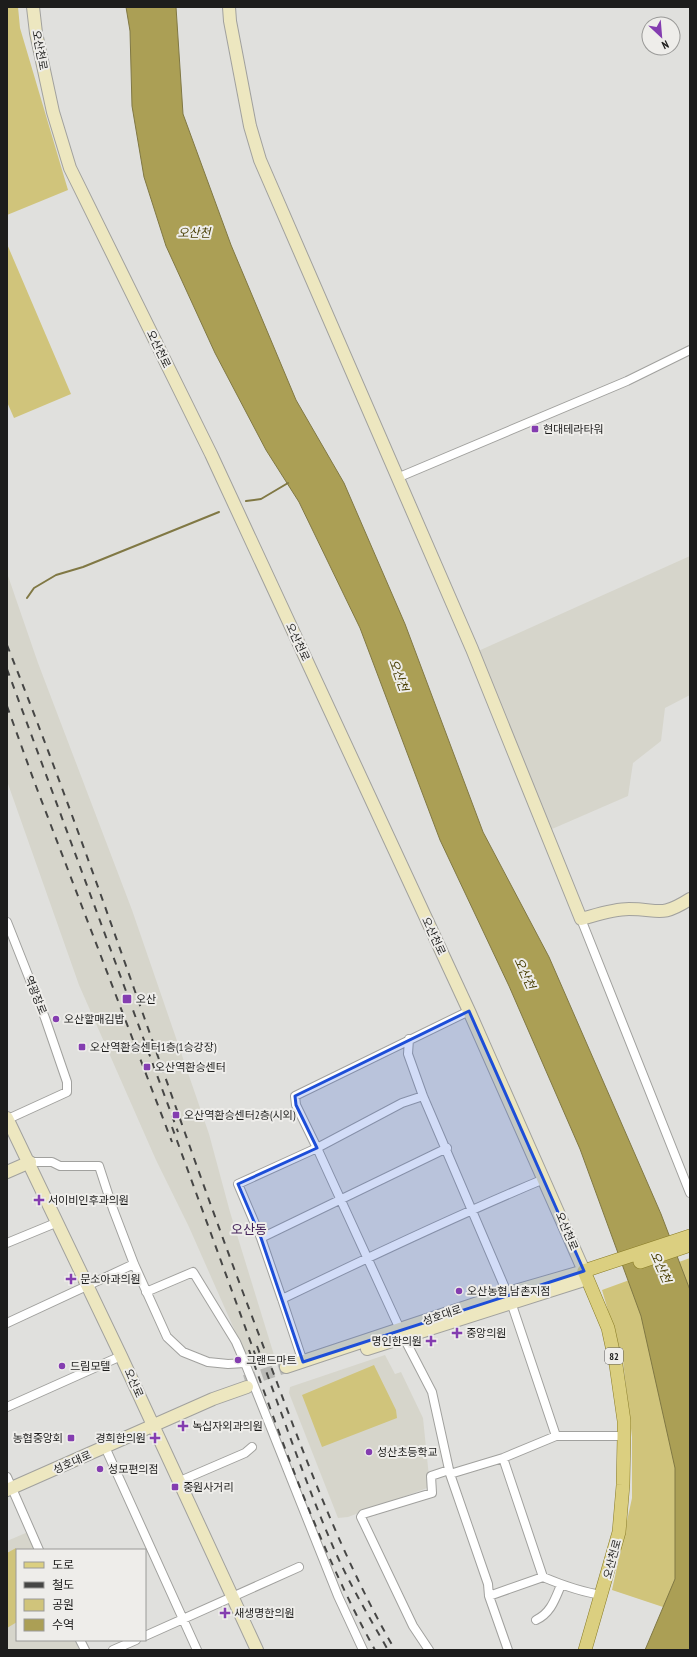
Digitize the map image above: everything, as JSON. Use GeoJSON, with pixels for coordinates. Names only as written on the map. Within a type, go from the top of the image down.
{"type":"FeatureCollection","features":[{"type":"Feature","properties":{"kind":"main road","name":"성호대로"},"geometry":{"type":"LineString","coordinates":[[589,1274],[690,1236]]}},
{"type":"Feature","properties":{"kind":"main road","name":"성호대로"},"geometry":{"type":"LineString","coordinates":[[589,1274],[690,1246]]}},
{"type":"Feature","properties":{"kind":"main road","name":"오산천로"},"geometry":{"type":"LineString","coordinates":[[585,1650],[619,1532],[623,1485],[624,1436],[624,1422],[616,1365],[608,1328],[589,1274]]}},
{"type":"Feature","properties":{"kind":"street","name":"오산천로"},"geometry":{"type":"LineString","coordinates":[[33,7],[36,33],[53,112],[70,168],[211,454],[589,1274]]}},
{"type":"Feature","properties":{"kind":"street"},"geometry":{"type":"LineString","coordinates":[[229,7],[230,21],[250,126],[260,160],[472,649],[690,1193]]}},
{"type":"Feature","properties":{"kind":"street"},"geometry":{"type":"LineString","coordinates":[[397,478],[627,381],[690,350]]}},
{"type":"Feature","properties":{"kind":"street"},"geometry":{"type":"LineString","coordinates":[[581,919],[607,912],[629,909],[656,912],[674,909],[690,899]]}},
{"type":"Feature","properties":{"kind":"street","name":"역광장로"},"geometry":{"type":"LineString","coordinates":[[7,1118],[67,1092],[68,1082],[8,925]]}},
{"type":"Feature","properties":{"kind":"street"},"geometry":{"type":"LineString","coordinates":[[469,1011],[295,1096],[296,1105],[368,1257],[402,1333],[432,1392],[450,1472],[488,1584],[489,1596],[508,1650]]}},
{"type":"Feature","properties":{"kind":"street"},"geometry":{"type":"LineString","coordinates":[[409,1039],[408,1054],[423,1096],[473,1208],[510,1297],[556,1436]]}},
{"type":"Feature","properties":{"kind":"street"},"geometry":{"type":"LineString","coordinates":[[304,1362],[260,1238],[238,1184],[317,1148],[402,1103],[423,1096]]}},
{"type":"Feature","properties":{"kind":"street","name":"오산로"},"geometry":{"type":"LineString","coordinates":[[7,1118],[30,1162],[151,1423],[180,1481],[257,1650]]}},
{"type":"Feature","properties":{"kind":"street"},"geometry":{"type":"LineString","coordinates":[[260,1238],[447,1148]]}},
{"type":"Feature","properties":{"kind":"street"},"geometry":{"type":"LineString","coordinates":[[7,1172],[30,1162],[52,1162],[60,1166],[99,1166],[113,1209],[134,1264],[166,1337],[183,1352],[208,1362],[228,1364],[245,1363]]}},
{"type":"Feature","properties":{"kind":"street"},"geometry":{"type":"LineString","coordinates":[[282,1299],[473,1208],[544,1179]]}},
{"type":"Feature","properties":{"kind":"street"},"geometry":{"type":"LineString","coordinates":[[7,1243],[58,1222]]}},
{"type":"Feature","properties":{"kind":"street"},"geometry":{"type":"LineString","coordinates":[[7,1323],[134,1264]]}},
{"type":"Feature","properties":{"kind":"street"},"geometry":{"type":"LineString","coordinates":[[146,1292],[193,1272],[236,1342],[327,1569],[363,1650]]}},
{"type":"Feature","properties":{"kind":"street","name":"성호대로"},"geometry":{"type":"LineString","coordinates":[[402,1333],[304,1362],[287,1371],[402,1333],[510,1297],[589,1274]]}},
{"type":"Feature","properties":{"kind":"street"},"geometry":{"type":"LineString","coordinates":[[7,1407],[121,1356]]}},
{"type":"Feature","properties":{"kind":"street","name":"성호대로"},"geometry":{"type":"LineString","coordinates":[[8,1484],[246,1384]]}},
{"type":"Feature","properties":{"kind":"street","name":"성호대로"},"geometry":{"type":"LineString","coordinates":[[8,1484],[105,1447],[151,1423]]}},
{"type":"Feature","properties":{"kind":"street"},"geometry":{"type":"LineString","coordinates":[[429,1650],[413,1626],[361,1517],[363,1514],[432,1493],[431,1476],[503,1458],[556,1436],[624,1436]]}},
{"type":"Feature","properties":{"kind":"street"},"geometry":{"type":"LineString","coordinates":[[105,1447],[197,1650]]}},
{"type":"Feature","properties":{"kind":"street"},"geometry":{"type":"LineString","coordinates":[[180,1481],[246,1453],[252,1447]]}},
{"type":"Feature","properties":{"kind":"street"},"geometry":{"type":"LineString","coordinates":[[503,1458],[543,1577]]}},
{"type":"Feature","properties":{"kind":"street"},"geometry":{"type":"LineString","coordinates":[[8,1484],[39,1549]]}},
{"type":"Feature","properties":{"kind":"street"},"geometry":{"type":"LineString","coordinates":[[146,1636],[299,1568]]}},
{"type":"Feature","properties":{"kind":"street"},"geometry":{"type":"LineString","coordinates":[[489,1596],[543,1577],[561,1585],[602,1595]]}},
{"type":"Feature","properties":{"kind":"street"},"geometry":{"type":"LineString","coordinates":[[536,1620],[544,1616],[550,1608],[561,1585]]}},
{"type":"Feature","properties":{"kind":"street"},"geometry":{"type":"LineString","coordinates":[[80,1641],[85,1650]]}},
{"type":"Feature","properties":{"kind":"street"},"geometry":{"type":"LineString","coordinates":[[113,1650],[134,1641]]}},
{"type":"Feature","properties":{"kind":"highlighted area"},"geometry":{"type":"Polygon","coordinates":[[[469,1011],[584,1271],[303,1362],[261,1238],[238,1184],[317,1148],[296,1105],[295,1096],[469,1011]]]}},
{"type":"Feature","properties":{"kind":"shaded area"},"geometry":{"type":"Polygon","coordinates":[[[690,556],[690,695],[665,708],[661,741],[633,763],[628,796],[552,829],[476,652],[690,556]]]}},
{"type":"Feature","properties":{"kind":"shaded area"},"geometry":{"type":"Polygon","coordinates":[[[7,573],[38,663],[132,910],[209,1134],[230,1212],[274,1355],[250,1365],[189,1227],[156,1160],[79,985],[7,781],[7,573]]]}},
{"type":"Feature","properties":{"kind":"shaded area","name":"성산초등학교"},"geometry":{"type":"Polygon","coordinates":[[[385,1355],[395,1374],[401,1372],[423,1418],[430,1487],[348,1517],[338,1518],[289,1393],[290,1387],[385,1355]]]}},
{"type":"Feature","properties":{"kind":"shaded area"},"geometry":{"type":"Polygon","coordinates":[[[28,1532],[36,1549],[16,1549],[16,1641],[75,1641],[79,1650],[7,1650],[7,1541],[28,1532]]]}},
{"type":"Feature","properties":{"kind":"green space"},"geometry":{"type":"Polygon","coordinates":[[[7,7],[18,7],[20,28],[68,190],[7,215],[7,7]]]}},
{"type":"Feature","properties":{"kind":"green space"},"geometry":{"type":"Polygon","coordinates":[[[7,244],[71,394],[14,418],[7,402],[7,244]]]}},
{"type":"Feature","properties":{"kind":"green space"},"geometry":{"type":"Polygon","coordinates":[[[690,1258],[690,1616],[612,1590],[632,1498],[632,1437],[623,1361],[602,1290],[690,1258]]]}},
{"type":"Feature","properties":{"kind":"green space"},"geometry":{"type":"Polygon","coordinates":[[[374,1365],[396,1410],[397,1418],[322,1447],[302,1395],[374,1365]]]}},
{"type":"Feature","properties":{"kind":"green space"},"geometry":{"type":"Polygon","coordinates":[[[16,1548],[16,1623],[7,1628],[7,1553],[16,1548]]]}},
{"type":"Feature","properties":{"kind":"water","name":"오산천"},"geometry":{"type":"Polygon","coordinates":[[[126,7],[176,7],[183,114],[231,245],[296,400],[344,483],[405,624],[483,832],[549,957],[661,1214],[690,1290],[690,1650],[645,1650],[675,1579],[675,1468],[641,1316],[580,1149],[509,986],[440,840],[360,628],[299,502],[266,450],[215,353],[166,246],[144,177],[132,106],[130,31],[126,7]]]}},
{"type":"Feature","properties":{"kind":"waterway"},"geometry":{"type":"LineString","coordinates":[[246,501],[261,499],[288,483]]}},
{"type":"Feature","properties":{"kind":"waterway"},"geometry":{"type":"LineString","coordinates":[[27,598],[34,588],[56,575],[83,567],[219,512]]}},
{"type":"Feature","properties":{"kind":"tunnel"},"geometry":{"type":"LineString","coordinates":[[245,1381],[286,1367]]}},
{"type":"Feature","properties":{"kind":"railway"},"geometry":{"type":"LineString","coordinates":[[7,645],[72,815],[193,1157],[303,1451],[354,1572],[395,1650]]}},
{"type":"Feature","properties":{"kind":"railway"},"geometry":{"type":"LineString","coordinates":[[7,669],[178,1132]]}},
{"type":"Feature","properties":{"kind":"railway"},"geometry":{"type":"LineString","coordinates":[[7,706],[34,781],[172,1142]]}},
{"type":"Feature","properties":{"kind":"railway"},"geometry":{"type":"LineString","coordinates":[[172,1127],[255,1354]]}},
{"type":"Feature","properties":{"kind":"railway"},"geometry":{"type":"LineString","coordinates":[[257,1346],[302,1469],[337,1556],[388,1650]]}},
{"type":"Feature","properties":{"kind":"railway"},"geometry":{"type":"LineString","coordinates":[[249,1350],[306,1502],[338,1577],[375,1650]]}},
{"type":"Feature","properties":{"kind":"place","name":"현대테라타워"},"geometry":{"type":"Point","coordinates":[535,429]}},
{"type":"Feature","properties":{"kind":"place","name":"오산"},"geometry":{"type":"Point","coordinates":[127,999]}},
{"type":"Feature","properties":{"kind":"place","name":"오산할매김밥"},"geometry":{"type":"Point","coordinates":[56,1019]}},
{"type":"Feature","properties":{"kind":"place","name":"오산역환승센터1층(1승강장)"},"geometry":{"type":"Point","coordinates":[82,1047]}},
{"type":"Feature","properties":{"kind":"place","name":"오산역환승센터"},"geometry":{"type":"Point","coordinates":[147,1067]}},
{"type":"Feature","properties":{"kind":"place","name":"오산역환승센터2층(시외)"},"geometry":{"type":"Point","coordinates":[176,1115]}},
{"type":"Feature","properties":{"kind":"place","name":"서이비인후과의원"},"geometry":{"type":"Point","coordinates":[39,1200]}},
{"type":"Feature","properties":{"kind":"place","name":"문소아과의원"},"geometry":{"type":"Point","coordinates":[71,1279]}},
{"type":"Feature","properties":{"kind":"place","name":"오산농협 남촌지점"},"geometry":{"type":"Point","coordinates":[459,1291]}},
{"type":"Feature","properties":{"kind":"place","name":"중앙의원"},"geometry":{"type":"Point","coordinates":[457,1333]}},
{"type":"Feature","properties":{"kind":"place","name":"명인한의원"},"geometry":{"type":"Point","coordinates":[431,1341]}},
{"type":"Feature","properties":{"kind":"place","name":"그랜드마트"},"geometry":{"type":"Point","coordinates":[238,1360]}},
{"type":"Feature","properties":{"kind":"place","name":"드림모텔"},"geometry":{"type":"Point","coordinates":[62,1366]}},
{"type":"Feature","properties":{"kind":"place","name":"녹십자외과의원"},"geometry":{"type":"Point","coordinates":[183,1426]}},
{"type":"Feature","properties":{"kind":"place","name":"농협중앙회"},"geometry":{"type":"Point","coordinates":[71,1438]}},
{"type":"Feature","properties":{"kind":"place","name":"경희한의원"},"geometry":{"type":"Point","coordinates":[155,1438]}},
{"type":"Feature","properties":{"kind":"place","name":"성산초등학교"},"geometry":{"type":"Point","coordinates":[369,1452]}},
{"type":"Feature","properties":{"kind":"place","name":"성모편의점"},"geometry":{"type":"Point","coordinates":[100,1469]}},
{"type":"Feature","properties":{"kind":"place","name":"중원사거리"},"geometry":{"type":"Point","coordinates":[175,1487]}},
{"type":"Feature","properties":{"kind":"place","name":"새생명한의원"},"geometry":{"type":"Point","coordinates":[225,1613]}},
{"type":"Feature","properties":{"kind":"district","name":"오산동"},"geometry":{"type":"Point","coordinates":[249,1229]}}]}
